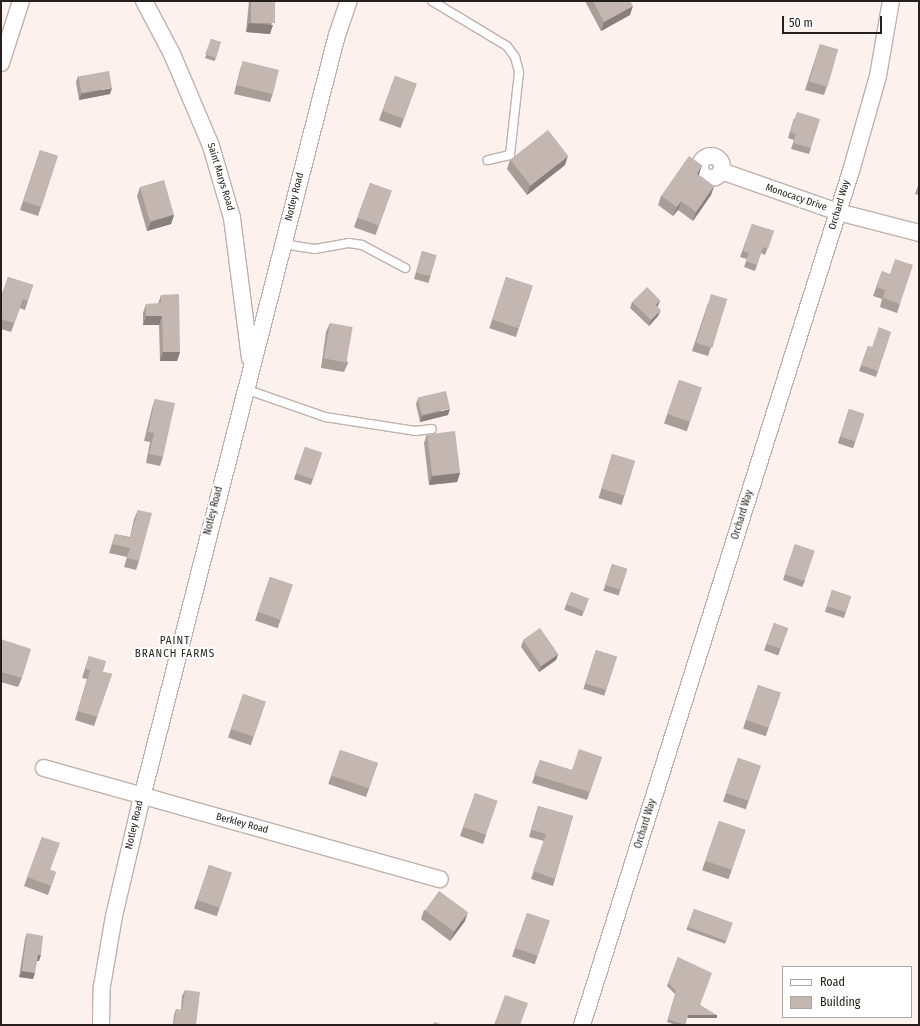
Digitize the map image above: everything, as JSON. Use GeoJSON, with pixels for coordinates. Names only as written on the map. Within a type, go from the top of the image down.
{"type":"FeatureCollection","features":[{"type":"Feature","properties":{"kind":"street"},"geometry":{"type":"LineString","coordinates":[[1,63],[21,1]]}},
{"type":"Feature","properties":{"kind":"street","name":"Saint Marys Road"},"geometry":{"type":"LineString","coordinates":[[144,1],[172,54],[211,146],[232,218],[252,366]]}},
{"type":"Feature","properties":{"kind":"street","name":"Notley Road"},"geometry":{"type":"LineString","coordinates":[[101,1025],[102,986],[114,916],[142,797],[245,389],[337,35],[349,1]]}},
{"type":"Feature","properties":{"kind":"street","name":"Orchard Way"},"geometry":{"type":"LineString","coordinates":[[582,1025],[838,212],[878,76],[891,1]]}},
{"type":"Feature","properties":{"kind":"street","name":"Monocacy Drive"},"geometry":{"type":"LineString","coordinates":[[721,171],[838,212],[919,233]]}},
{"type":"Feature","properties":{"kind":"street","name":"Berkley Road"},"geometry":{"type":"LineString","coordinates":[[44,768],[142,797],[440,878]]}},
{"type":"Feature","properties":{"kind":"lane"},"geometry":{"type":"LineString","coordinates":[[432,1],[507,46],[515,57],[519,72],[510,156],[488,160]]}},
{"type":"Feature","properties":{"kind":"lane"},"geometry":{"type":"LineString","coordinates":[[283,244],[314,249],[349,244],[362,245],[405,268]]}},
{"type":"Feature","properties":{"kind":"lane"},"geometry":{"type":"LineString","coordinates":[[245,389],[325,417],[415,431],[432,429]]}},
{"type":"Feature","properties":{"kind":"building"},"geometry":{"type":"Polygon","coordinates":[[[251,1],[275,1],[275,23],[251,23],[251,1]]]}},
{"type":"Feature","properties":{"kind":"building"},"geometry":{"type":"Polygon","coordinates":[[[593,1],[630,1],[633,6],[604,22],[593,1]]]}},
{"type":"Feature","properties":{"kind":"building"},"geometry":{"type":"Polygon","coordinates":[[[211,39],[221,42],[216,58],[205,54],[211,39]]]}},
{"type":"Feature","properties":{"kind":"building"},"geometry":{"type":"Polygon","coordinates":[[[820,44],[838,49],[828,87],[809,81],[820,44]]]}},
{"type":"Feature","properties":{"kind":"building"},"geometry":{"type":"Polygon","coordinates":[[[243,61],[279,70],[273,94],[237,85],[243,61]]]}},
{"type":"Feature","properties":{"kind":"building"},"geometry":{"type":"Polygon","coordinates":[[[109,71],[112,88],[81,93],[78,76],[109,71]]]}},
{"type":"Feature","properties":{"kind":"building"},"geometry":{"type":"Polygon","coordinates":[[[395,76],[417,84],[404,119],[382,111],[395,76]]]}},
{"type":"Feature","properties":{"kind":"building"},"geometry":{"type":"Polygon","coordinates":[[[797,112],[820,119],[811,148],[793,143],[796,134],[790,132],[797,112]]]}},
{"type":"Feature","properties":{"kind":"building"},"geometry":{"type":"Polygon","coordinates":[[[548,130],[568,156],[530,186],[510,160],[548,130]]]}},
{"type":"Feature","properties":{"kind":"building"},"geometry":{"type":"Polygon","coordinates":[[[40,150],[58,156],[41,207],[23,201],[40,150]]]}},
{"type":"Feature","properties":{"kind":"building"},"geometry":{"type":"Polygon","coordinates":[[[689,156],[702,165],[697,174],[714,186],[696,212],[681,201],[677,207],[661,196],[689,156]]]}},
{"type":"Feature","properties":{"kind":"building"},"geometry":{"type":"Polygon","coordinates":[[[164,180],[174,215],[150,221],[140,187],[164,180]]]}},
{"type":"Feature","properties":{"kind":"building"},"geometry":{"type":"Polygon","coordinates":[[[370,183],[392,191],[379,226],[357,218],[370,183]]]}},
{"type":"Feature","properties":{"kind":"building"},"geometry":{"type":"Polygon","coordinates":[[[752,224],[774,231],[768,249],[763,247],[757,265],[746,261],[749,253],[743,251],[752,224]]]}},
{"type":"Feature","properties":{"kind":"building"},"geometry":{"type":"Polygon","coordinates":[[[422,251],[436,255],[430,276],[416,272],[422,251]]]}},
{"type":"Feature","properties":{"kind":"building"},"geometry":{"type":"Polygon","coordinates":[[[895,259],[913,265],[900,304],[883,298],[885,290],[876,287],[882,271],[890,274],[895,259]]]}},
{"type":"Feature","properties":{"kind":"building"},"geometry":{"type":"Polygon","coordinates":[[[8,277],[33,285],[28,301],[23,299],[14,323],[1,319],[1,298],[8,277]]]}},
{"type":"Feature","properties":{"kind":"building"},"geometry":{"type":"Polygon","coordinates":[[[506,277],[533,286],[519,328],[492,320],[506,277]]]}},
{"type":"Feature","properties":{"kind":"building"},"geometry":{"type":"Polygon","coordinates":[[[647,287],[660,300],[656,305],[661,310],[651,320],[632,302],[647,287]]]}},
{"type":"Feature","properties":{"kind":"building"},"geometry":{"type":"Polygon","coordinates":[[[179,294],[180,352],[163,352],[162,316],[146,316],[146,304],[161,303],[161,295],[179,294]]]}},
{"type":"Feature","properties":{"kind":"building"},"geometry":{"type":"Polygon","coordinates":[[[711,294],[727,299],[712,348],[696,343],[711,294]]]}},
{"type":"Feature","properties":{"kind":"building"},"geometry":{"type":"Polygon","coordinates":[[[330,323],[353,327],[346,362],[324,358],[330,323]]]}},
{"type":"Feature","properties":{"kind":"building"},"geometry":{"type":"Polygon","coordinates":[[[879,327],[891,332],[878,371],[861,365],[868,346],[872,347],[879,327]]]}},
{"type":"Feature","properties":{"kind":"building"},"geometry":{"type":"Polygon","coordinates":[[[679,380],[702,388],[690,422],[667,414],[679,380]]]}},
{"type":"Feature","properties":{"kind":"building"},"geometry":{"type":"Polygon","coordinates":[[[446,391],[450,409],[422,415],[418,398],[446,391]]]}},
{"type":"Feature","properties":{"kind":"building"},"geometry":{"type":"Polygon","coordinates":[[[155,399],[175,403],[163,457],[149,454],[154,433],[148,432],[155,399]]]}},
{"type":"Feature","properties":{"kind":"building"},"geometry":{"type":"Polygon","coordinates":[[[849,409],[864,414],[855,442],[840,437],[849,409]]]}},
{"type":"Feature","properties":{"kind":"building"},"geometry":{"type":"Polygon","coordinates":[[[455,431],[460,473],[432,476],[427,434],[455,431]]]}},
{"type":"Feature","properties":{"kind":"building"},"geometry":{"type":"Polygon","coordinates":[[[305,447],[322,453],[313,479],[296,473],[305,447]]]}},
{"type":"Feature","properties":{"kind":"building"},"geometry":{"type":"Polygon","coordinates":[[[612,454],[635,461],[624,495],[601,488],[612,454]]]}},
{"type":"Feature","properties":{"kind":"building"},"geometry":{"type":"Polygon","coordinates":[[[138,510],[152,513],[139,561],[127,558],[130,548],[112,544],[115,534],[130,538],[138,510]]]}},
{"type":"Feature","properties":{"kind":"building"},"geometry":{"type":"Polygon","coordinates":[[[795,544],[815,551],[804,581],[785,574],[795,544]]]}},
{"type":"Feature","properties":{"kind":"building"},"geometry":{"type":"Polygon","coordinates":[[[612,564],[627,569],[620,590],[605,585],[612,564]]]}},
{"type":"Feature","properties":{"kind":"building"},"geometry":{"type":"Polygon","coordinates":[[[270,577],[293,585],[281,620],[258,612],[270,577]]]}},
{"type":"Feature","properties":{"kind":"building"},"geometry":{"type":"Polygon","coordinates":[[[832,590],[851,596],[846,612],[827,606],[832,590]]]}},
{"type":"Feature","properties":{"kind":"building"},"geometry":{"type":"Polygon","coordinates":[[[571,592],[589,599],[584,611],[566,604],[571,592]]]}},
{"type":"Feature","properties":{"kind":"building"},"geometry":{"type":"Polygon","coordinates":[[[774,623],[788,628],[781,649],[766,644],[774,623]]]}},
{"type":"Feature","properties":{"kind":"building"},"geometry":{"type":"Polygon","coordinates":[[[540,628],[558,654],[541,666],[523,640],[540,628]]]}},
{"type":"Feature","properties":{"kind":"building"},"geometry":{"type":"Polygon","coordinates":[[[1,639],[31,649],[22,678],[1,672],[1,639]]]}},
{"type":"Feature","properties":{"kind":"building"},"geometry":{"type":"Polygon","coordinates":[[[596,650],[617,657],[606,690],[585,683],[596,650]]]}},
{"type":"Feature","properties":{"kind":"building"},"geometry":{"type":"Polygon","coordinates":[[[89,656],[106,661],[103,672],[112,674],[97,717],[78,711],[90,670],[85,669],[89,656]]]}},
{"type":"Feature","properties":{"kind":"building"},"geometry":{"type":"Polygon","coordinates":[[[758,685],[781,693],[769,728],[746,720],[758,685]]]}},
{"type":"Feature","properties":{"kind":"building"},"geometry":{"type":"Polygon","coordinates":[[[243,694],[266,702],[254,737],[231,729],[243,694]]]}},
{"type":"Feature","properties":{"kind":"building"},"geometry":{"type":"Polygon","coordinates":[[[579,749],[602,757],[590,792],[534,775],[540,760],[572,770],[579,749]]]}},
{"type":"Feature","properties":{"kind":"building"},"geometry":{"type":"Polygon","coordinates":[[[340,750],[378,763],[369,789],[331,776],[340,750]]]}},
{"type":"Feature","properties":{"kind":"building"},"geometry":{"type":"Polygon","coordinates":[[[738,758],[761,766],[749,801],[726,793],[738,758]]]}},
{"type":"Feature","properties":{"kind":"building"},"geometry":{"type":"Polygon","coordinates":[[[475,793],[498,801],[486,835],[463,827],[475,793]]]}},
{"type":"Feature","properties":{"kind":"building"},"geometry":{"type":"Polygon","coordinates":[[[538,806],[573,816],[555,879],[533,871],[546,834],[532,830],[538,806]]]}},
{"type":"Feature","properties":{"kind":"building"},"geometry":{"type":"Polygon","coordinates":[[[719,821],[745,830],[732,870],[705,861],[719,821]]]}},
{"type":"Feature","properties":{"kind":"building"},"geometry":{"type":"Polygon","coordinates":[[[42,837],[60,843],[50,870],[56,872],[51,886],[27,877],[42,837]]]}},
{"type":"Feature","properties":{"kind":"building"},"geometry":{"type":"Polygon","coordinates":[[[209,865],[232,873],[220,908],[197,900],[209,865]]]}},
{"type":"Feature","properties":{"kind":"building"},"geometry":{"type":"Polygon","coordinates":[[[439,891],[468,912],[454,932],[425,910],[439,891]]]}},
{"type":"Feature","properties":{"kind":"building"},"geometry":{"type":"Polygon","coordinates":[[[694,909],[733,923],[726,941],[688,927],[694,909]]]}},
{"type":"Feature","properties":{"kind":"building"},"geometry":{"type":"Polygon","coordinates":[[[527,913],[550,921],[538,956],[515,948],[527,913]]]}},
{"type":"Feature","properties":{"kind":"building"},"geometry":{"type":"Polygon","coordinates":[[[27,933],[43,936],[41,955],[38,955],[35,973],[22,971],[27,933]]]}},
{"type":"Feature","properties":{"kind":"building"},"geometry":{"type":"Polygon","coordinates":[[[678,957],[712,973],[700,1005],[717,1015],[688,1015],[685,1025],[668,1019],[676,991],[668,983],[678,957]]]}},
{"type":"Feature","properties":{"kind":"building"},"geometry":{"type":"Polygon","coordinates":[[[185,990],[200,992],[196,1025],[174,1025],[176,1009],[182,1010],[185,990]]]}},
{"type":"Feature","properties":{"kind":"building"},"geometry":{"type":"Polygon","coordinates":[[[505,995],[528,1003],[520,1025],[494,1025],[505,995]]]}},
{"type":"Feature","properties":{"kind":"building"},"geometry":{"type":"Polygon","coordinates":[[[434,1022],[444,1025],[433,1025],[434,1022]]]}},
{"type":"Feature","properties":{"kind":"district","name":"PAINT BRANCH FARMS"},"geometry":{"type":"Point","coordinates":[175,648]}}]}
